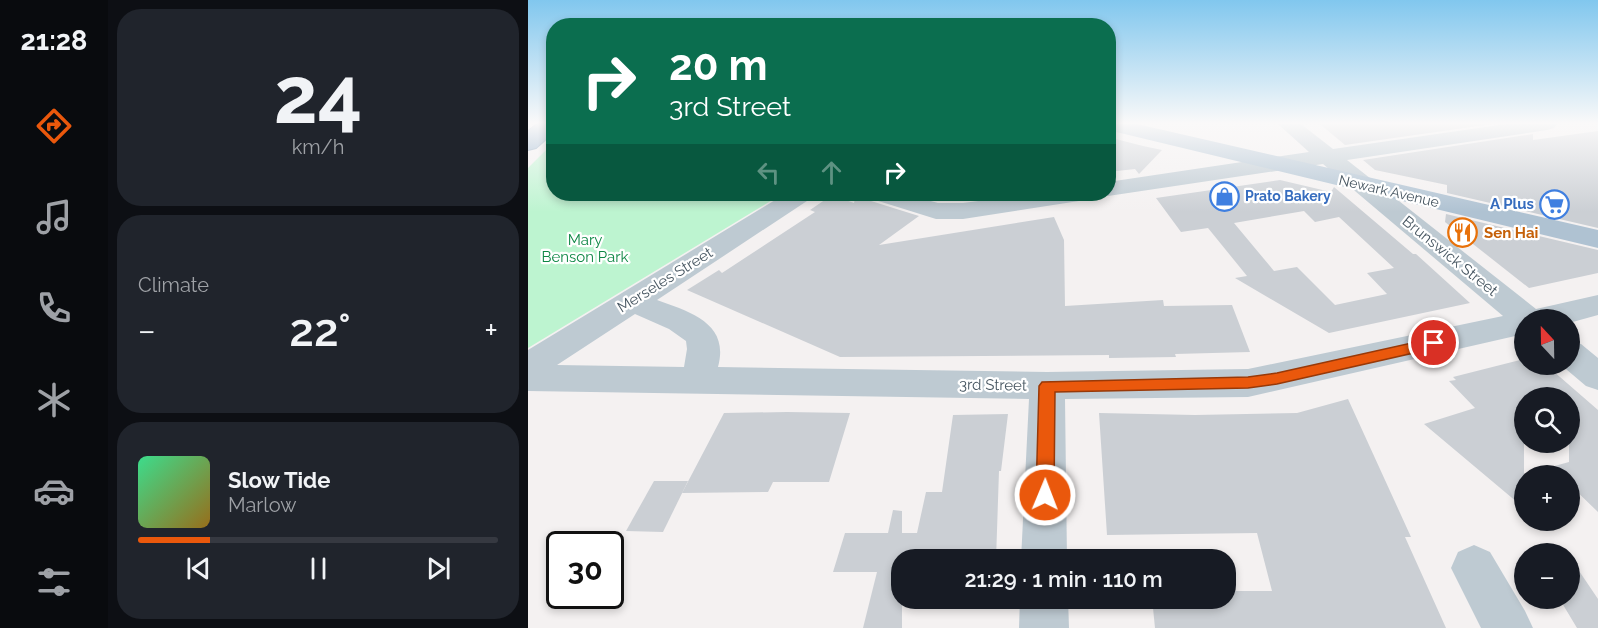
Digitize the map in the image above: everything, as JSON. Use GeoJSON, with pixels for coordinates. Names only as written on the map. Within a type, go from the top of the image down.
{"type":"FeatureCollection","features":[{"type":"Feature","properties":{"kind":"main road","name":"Newark Avenue"},"geometry":{"type":"LineString","coordinates":[[1232,153],[1598,239]]}},
{"type":"Feature","properties":{"kind":"street","name":"Brunswick Street"},"geometry":{"type":"LineString","coordinates":[[1325,153],[1515,309]]}},
{"type":"Feature","properties":{"kind":"street"},"geometry":{"type":"LineString","coordinates":[[1116,188],[1346,153]]}},
{"type":"Feature","properties":{"kind":"street","name":"Merseles Street"},"geometry":{"type":"LineString","coordinates":[[528,367],[790,201]]}},
{"type":"Feature","properties":{"kind":"street"},"geometry":{"type":"LineString","coordinates":[[904,201],[936,211],[963,211],[1031,201]]}},
{"type":"Feature","properties":{"kind":"street"},"geometry":{"type":"LineString","coordinates":[[631,301],[689,326],[702,339],[704,354],[696,381]]}},
{"type":"Feature","properties":{"kind":"street"},"geometry":{"type":"LineString","coordinates":[[1580,309],[1598,305]]}},
{"type":"Feature","properties":{"kind":"street","name":"3rd Street"},"geometry":{"type":"LineString","coordinates":[[528,378],[1047,386],[1248,382],[1277,378],[1514,325]]}},
{"type":"Feature","properties":{"kind":"street"},"geometry":{"type":"LineString","coordinates":[[1580,362],[1598,377]]}},
{"type":"Feature","properties":{"kind":"street"},"geometry":{"type":"LineString","coordinates":[[1044,549],[1047,386]]}},
{"type":"Feature","properties":{"kind":"street"},"geometry":{"type":"LineString","coordinates":[[1474,568],[1508,628]]}},
{"type":"Feature","properties":{"kind":"street"},"geometry":{"type":"LineString","coordinates":[[1044,609],[1044,628]]}},
{"type":"Feature","properties":{"kind":"green space","name":"Mary Benson Park"},"geometry":{"type":"Polygon","coordinates":[[[543,153],[546,153],[546,201],[770,201],[528,348],[528,168],[543,153]]]}},
{"type":"Feature","properties":{"kind":"building"},"geometry":{"type":"Polygon","coordinates":[[[1116,153],[1159,153],[1139,174],[1135,169],[1116,171],[1116,153]]]}},
{"type":"Feature","properties":{"kind":"building"},"geometry":{"type":"Polygon","coordinates":[[[1407,153],[1598,153],[1598,228],[1447,193],[1447,185],[1375,170],[1363,160],[1407,153]]]}},
{"type":"Feature","properties":{"kind":"building"},"geometry":{"type":"Polygon","coordinates":[[[1280,180],[1331,192],[1334,187],[1413,254],[1416,254],[1470,303],[1329,333],[1235,278],[1247,276],[1208,228],[1181,232],[1156,198],[1280,180]],[[1304,211],[1234,223],[1274,271],[1297,267],[1335,305],[1387,294],[1367,273],[1394,268],[1339,217],[1315,222],[1304,211]]]}},
{"type":"Feature","properties":{"kind":"building"},"geometry":{"type":"Polygon","coordinates":[[[823,201],[854,203],[854,201],[871,201],[919,216],[879,245],[1054,217],[1064,240],[1065,306],[1163,300],[1164,306],[1232,305],[1250,352],[1175,354],[1176,357],[1109,358],[1109,355],[840,357],[687,290],[719,270],[722,273],[815,212],[810,210],[823,201]]]}},
{"type":"Feature","properties":{"kind":"building"},"geometry":{"type":"Polygon","coordinates":[[[1446,214],[1598,250],[1598,273],[1529,288],[1445,222],[1446,214]]]}},
{"type":"Feature","properties":{"kind":"building"},"geometry":{"type":"Polygon","coordinates":[[[1514,362],[1514,375],[1558,375],[1572,387],[1514,387],[1514,453],[1524,453],[1524,465],[1514,465],[1514,500],[1424,424],[1475,408],[1449,381],[1456,380],[1453,377],[1514,362]]]}},
{"type":"Feature","properties":{"kind":"building"},"geometry":{"type":"Polygon","coordinates":[[[1580,394],[1598,410],[1598,512],[1580,495],[1580,465],[1558,465],[1569,462],[1569,453],[1580,453],[1580,394]]]}},
{"type":"Feature","properties":{"kind":"building"},"geometry":{"type":"Polygon","coordinates":[[[1348,399],[1411,537],[1405,537],[1446,628],[1155,628],[1153,609],[1236,609],[1236,591],[1272,591],[1257,533],[1107,535],[1099,413],[1195,415],[1297,413],[1348,399]]]}},
{"type":"Feature","properties":{"kind":"building"},"geometry":{"type":"Polygon","coordinates":[[[724,413],[850,413],[829,482],[773,482],[768,492],[682,493],[724,413]]]}},
{"type":"Feature","properties":{"kind":"building"},"geometry":{"type":"Polygon","coordinates":[[[1008,414],[1001,471],[999,471],[996,549],[891,549],[891,609],[902,609],[902,628],[863,628],[877,572],[833,572],[845,533],[888,533],[893,510],[902,511],[902,533],[917,533],[926,492],[942,492],[953,415],[1008,414]]]}},
{"type":"Feature","properties":{"kind":"building"},"geometry":{"type":"Polygon","coordinates":[[[654,481],[688,481],[663,532],[626,531],[654,481]]]}},
{"type":"Feature","properties":{"kind":"building"},"geometry":{"type":"Polygon","coordinates":[[[1580,572],[1598,599],[1598,628],[1577,628],[1566,609],[1580,609],[1580,572]]]}},
{"type":"Feature","properties":{"kind":"place","name":"Prato Bakery"},"geometry":{"type":"Point","coordinates":[1224,196]}},
{"type":"Feature","properties":{"kind":"place","name":"A Plus"},"geometry":{"type":"Point","coordinates":[1555,204]}},
{"type":"Feature","properties":{"kind":"place","name":"Sen Hai"},"geometry":{"type":"Point","coordinates":[1463,233]}},
{"type":"Feature","properties":{"kind":"route"},"geometry":{"type":"LineString","coordinates":[[1045,495],[1047,386],[1248,382],[1277,378],[1434,343]]}}]}
